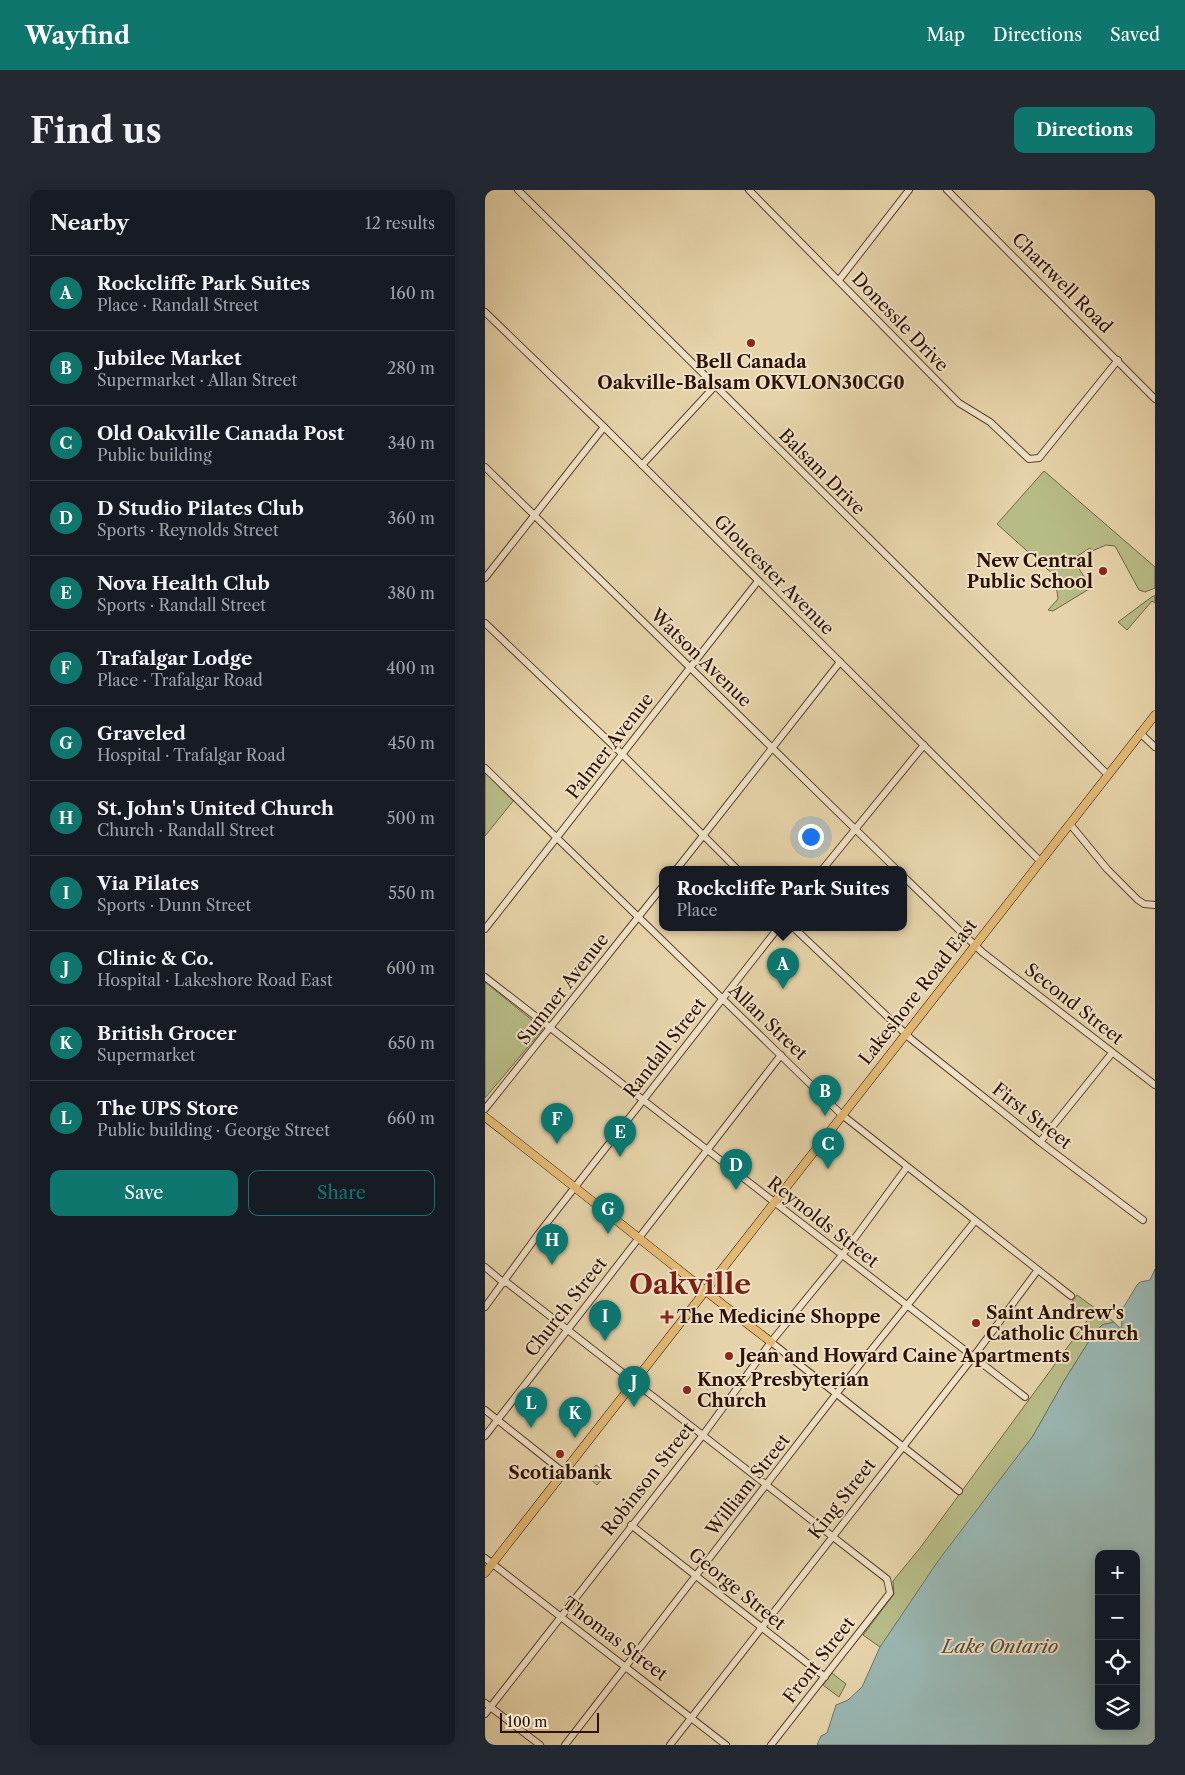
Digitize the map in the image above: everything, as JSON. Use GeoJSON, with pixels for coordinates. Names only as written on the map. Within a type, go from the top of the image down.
{"type":"FeatureCollection","features":[{"type":"Feature","properties":{"kind":"main road","name":"Lakeshore Road East"},"geometry":{"type":"LineString","coordinates":[[485,1573],[705,1293],[841,1114],[1155,715]]}},
{"type":"Feature","properties":{"kind":"main road"},"geometry":{"type":"LineString","coordinates":[[485,1118],[575,1186],[705,1293],[771,1342]]}},
{"type":"Feature","properties":{"kind":"street","name":"Balsam Drive"},"geometry":{"type":"LineString","coordinates":[[518,190],[601,270],[714,387],[1107,774]]}},
{"type":"Feature","properties":{"kind":"street","name":"Donessle Drive"},"geometry":{"type":"LineString","coordinates":[[749,190],[959,403],[990,422],[1029,459],[1039,458],[1118,360]]}},
{"type":"Feature","properties":{"kind":"street"},"geometry":{"type":"LineString","coordinates":[[839,280],[909,190]]}},
{"type":"Feature","properties":{"kind":"street","name":"Chartwell Road"},"geometry":{"type":"LineString","coordinates":[[947,190],[1155,399]]}},
{"type":"Feature","properties":{"kind":"street","name":"Gloucester Avenue"},"geometry":{"type":"LineString","coordinates":[[485,312],[604,427],[1040,861]]}},
{"type":"Feature","properties":{"kind":"street"},"geometry":{"type":"LineString","coordinates":[[642,465],[714,387]]}},
{"type":"Feature","properties":{"kind":"street"},"geometry":{"type":"LineString","coordinates":[[485,578],[604,427]]}},
{"type":"Feature","properties":{"kind":"street","name":"Watson Avenue"},"geometry":{"type":"LineString","coordinates":[[485,467],[893,866]]}},
{"type":"Feature","properties":{"kind":"street","name":"Palmer Avenue"},"geometry":{"type":"LineString","coordinates":[[485,929],[758,580]]}},
{"type":"Feature","properties":{"kind":"street"},"geometry":{"type":"LineString","coordinates":[[485,623],[622,754],[734,866]]}},
{"type":"Feature","properties":{"kind":"street"},"geometry":{"type":"LineString","coordinates":[[679,866],[840,662]]}},
{"type":"Feature","properties":{"kind":"street"},"geometry":{"type":"LineString","coordinates":[[1140,733],[1155,747]]}},
{"type":"Feature","properties":{"kind":"street"},"geometry":{"type":"LineString","coordinates":[[825,866],[854,828],[924,745]]}},
{"type":"Feature","properties":{"kind":"street","name":"Allan Street"},"geometry":{"type":"LineString","coordinates":[[485,768],[637,918],[724,999],[841,1114],[1071,1296]]}},
{"type":"Feature","properties":{"kind":"street"},"geometry":{"type":"LineString","coordinates":[[1070,824],[1107,869],[1138,900],[1145,904],[1155,905]]}},
{"type":"Feature","properties":{"kind":"street"},"geometry":{"type":"LineString","coordinates":[[907,880],[975,945]]}},
{"type":"Feature","properties":{"kind":"street","name":"Sumner Avenue"},"geometry":{"type":"LineString","coordinates":[[485,1110],[659,891]]}},
{"type":"Feature","properties":{"kind":"street","name":"Randall Street"},"geometry":{"type":"LineString","coordinates":[[485,1307],[575,1186],[776,931]]}},
{"type":"Feature","properties":{"kind":"street","name":"First Street"},"geometry":{"type":"LineString","coordinates":[[798,931],[905,1033],[1040,1142],[1143,1220]]}},
{"type":"Feature","properties":{"kind":"street","name":"Second Street"},"geometry":{"type":"LineString","coordinates":[[975,945],[1155,1086]]}},
{"type":"Feature","properties":{"kind":"street","name":"Reynolds Street"},"geometry":{"type":"LineString","coordinates":[[485,977],[1025,1397]]}},
{"type":"Feature","properties":{"kind":"street"},"geometry":{"type":"LineString","coordinates":[[1040,1142],[1112,1053]]}},
{"type":"Feature","properties":{"kind":"street","name":"Church Street"},"geometry":{"type":"LineString","coordinates":[[485,1436],[640,1238],[706,1149],[781,1055]]}},
{"type":"Feature","properties":{"kind":"street","name":"Robinson Street"},"geometry":{"type":"LineString","coordinates":[[485,1714],[488,1705],[703,1435],[771,1342],[843,1254],[907,1167]]}},
{"type":"Feature","properties":{"kind":"street","name":"William Street"},"geometry":{"type":"LineString","coordinates":[[565,1745],[767,1486],[836,1394],[975,1221]]}},
{"type":"Feature","properties":{"kind":"street"},"geometry":{"type":"LineString","coordinates":[[485,1267],[831,1536]]}},
{"type":"Feature","properties":{"kind":"street","name":"King Street"},"geometry":{"type":"LineString","coordinates":[[670,1745],[831,1536],[974,1356],[1037,1271]]}},
{"type":"Feature","properties":{"kind":"street"},"geometry":{"type":"LineString","coordinates":[[771,1342],[959,1491]]}},
{"type":"Feature","properties":{"kind":"street"},"geometry":{"type":"LineString","coordinates":[[485,1410],[563,1472]]}},
{"type":"Feature","properties":{"kind":"street","name":"George Street"},"geometry":{"type":"LineString","coordinates":[[631,1525],[825,1677]]}},
{"type":"Feature","properties":{"kind":"street","name":"Front Street"},"geometry":{"type":"LineString","coordinates":[[771,1745],[889,1593],[887,1579],[831,1536]]}},
{"type":"Feature","properties":{"kind":"street","name":"Thomas Street"},"geometry":{"type":"LineString","coordinates":[[485,1558],[726,1745]]}},
{"type":"Feature","properties":{"kind":"street"},"geometry":{"type":"LineString","coordinates":[[488,1705],[540,1745]]}},
{"type":"Feature","properties":{"kind":"green space"},"geometry":{"type":"Polygon","coordinates":[[[1044,471],[1155,567],[1155,588],[1145,592],[1139,590],[1115,546],[1106,545],[1092,551],[1090,548],[1071,560],[1088,583],[1089,589],[1053,611],[1048,610],[1058,599],[1055,576],[997,524],[1044,471]]]}},
{"type":"Feature","properties":{"kind":"green space"},"geometry":{"type":"Polygon","coordinates":[[[1155,596],[1155,603],[1152,601],[1127,630],[1118,622],[1155,596]]]}},
{"type":"Feature","properties":{"kind":"green space"},"geometry":{"type":"Polygon","coordinates":[[[485,772],[514,800],[485,836],[485,772]]]}},
{"type":"Feature","properties":{"kind":"green space"},"geometry":{"type":"Polygon","coordinates":[[[485,982],[543,1029],[485,1098],[485,982]]]}},
{"type":"Feature","properties":{"kind":"green space"},"geometry":{"type":"Polygon","coordinates":[[[1077,1295],[1114,1322],[1102,1325],[1091,1338],[1033,1436],[880,1647],[863,1635],[894,1594],[893,1581],[920,1548],[1089,1318],[1071,1303],[1077,1295]]]}},
{"type":"Feature","properties":{"kind":"green space"},"geometry":{"type":"Polygon","coordinates":[[[596,1465],[607,1473],[597,1485],[587,1476],[596,1465]]]}},
{"type":"Feature","properties":{"kind":"green space"},"geometry":{"type":"Polygon","coordinates":[[[832,1673],[846,1684],[839,1697],[823,1685],[832,1673]]]}},
{"type":"Feature","properties":{"kind":"water","name":"Lake Ontario"},"geometry":{"type":"Polygon","coordinates":[[[1155,1269],[1155,1745],[817,1745],[821,1736],[827,1733],[836,1705],[848,1700],[862,1687],[880,1647],[938,1561],[1033,1436],[1091,1338],[1102,1325],[1114,1322],[1121,1329],[1122,1321],[1117,1318],[1140,1282],[1150,1280],[1155,1269]]]}},
{"type":"Feature","properties":{"kind":"place","name":"Bell Canada Oakville-Balsam OKVLON30CG0"},"geometry":{"type":"Point","coordinates":[751,343]}},
{"type":"Feature","properties":{"kind":"place","name":"New Central Public School"},"geometry":{"type":"Point","coordinates":[1103,571]}},
{"type":"Feature","properties":{"kind":"place","name":"Rockcliffe Park Suites"},"geometry":{"type":"Point","coordinates":[783,989]}},
{"type":"Feature","properties":{"kind":"place","name":"Jubilee Market"},"geometry":{"type":"Point","coordinates":[825,1116]}},
{"type":"Feature","properties":{"kind":"place","name":"Trafalgar Lodge"},"geometry":{"type":"Point","coordinates":[557,1144]}},
{"type":"Feature","properties":{"kind":"place","name":"Nova Health Club"},"geometry":{"type":"Point","coordinates":[620,1157]}},
{"type":"Feature","properties":{"kind":"place","name":"Old Oakville Canada Post"},"geometry":{"type":"Point","coordinates":[828,1169]}},
{"type":"Feature","properties":{"kind":"place","name":"D Studio Pilates Club"},"geometry":{"type":"Point","coordinates":[736,1190]}},
{"type":"Feature","properties":{"kind":"place","name":"Graveled"},"geometry":{"type":"Point","coordinates":[608,1234]}},
{"type":"Feature","properties":{"kind":"place","name":"St. John's United Church"},"geometry":{"type":"Point","coordinates":[552,1265]}},
{"type":"Feature","properties":{"kind":"place","name":"The Medicine Shoppe"},"geometry":{"type":"Point","coordinates":[667,1317]}},
{"type":"Feature","properties":{"kind":"place","name":"Saint Andrew's Catholic Church"},"geometry":{"type":"Point","coordinates":[976,1323]}},
{"type":"Feature","properties":{"kind":"place","name":"Via Pilates"},"geometry":{"type":"Point","coordinates":[605,1341]}},
{"type":"Feature","properties":{"kind":"place","name":"Jean and Howard Caine Apartments"},"geometry":{"type":"Point","coordinates":[729,1356]}},
{"type":"Feature","properties":{"kind":"place","name":"Knox Presbyterian Church"},"geometry":{"type":"Point","coordinates":[687,1390]}},
{"type":"Feature","properties":{"kind":"place","name":"Clinic & Co."},"geometry":{"type":"Point","coordinates":[634,1407]}},
{"type":"Feature","properties":{"kind":"place","name":"The UPS Store"},"geometry":{"type":"Point","coordinates":[531,1428]}},
{"type":"Feature","properties":{"kind":"place","name":"British Grocer"},"geometry":{"type":"Point","coordinates":[575,1438]}},
{"type":"Feature","properties":{"kind":"place","name":"Scotiabank"},"geometry":{"type":"Point","coordinates":[560,1454]}},
{"type":"Feature","properties":{"kind":"district","name":"Oakville"},"geometry":{"type":"Point","coordinates":[690,1284]}}]}
